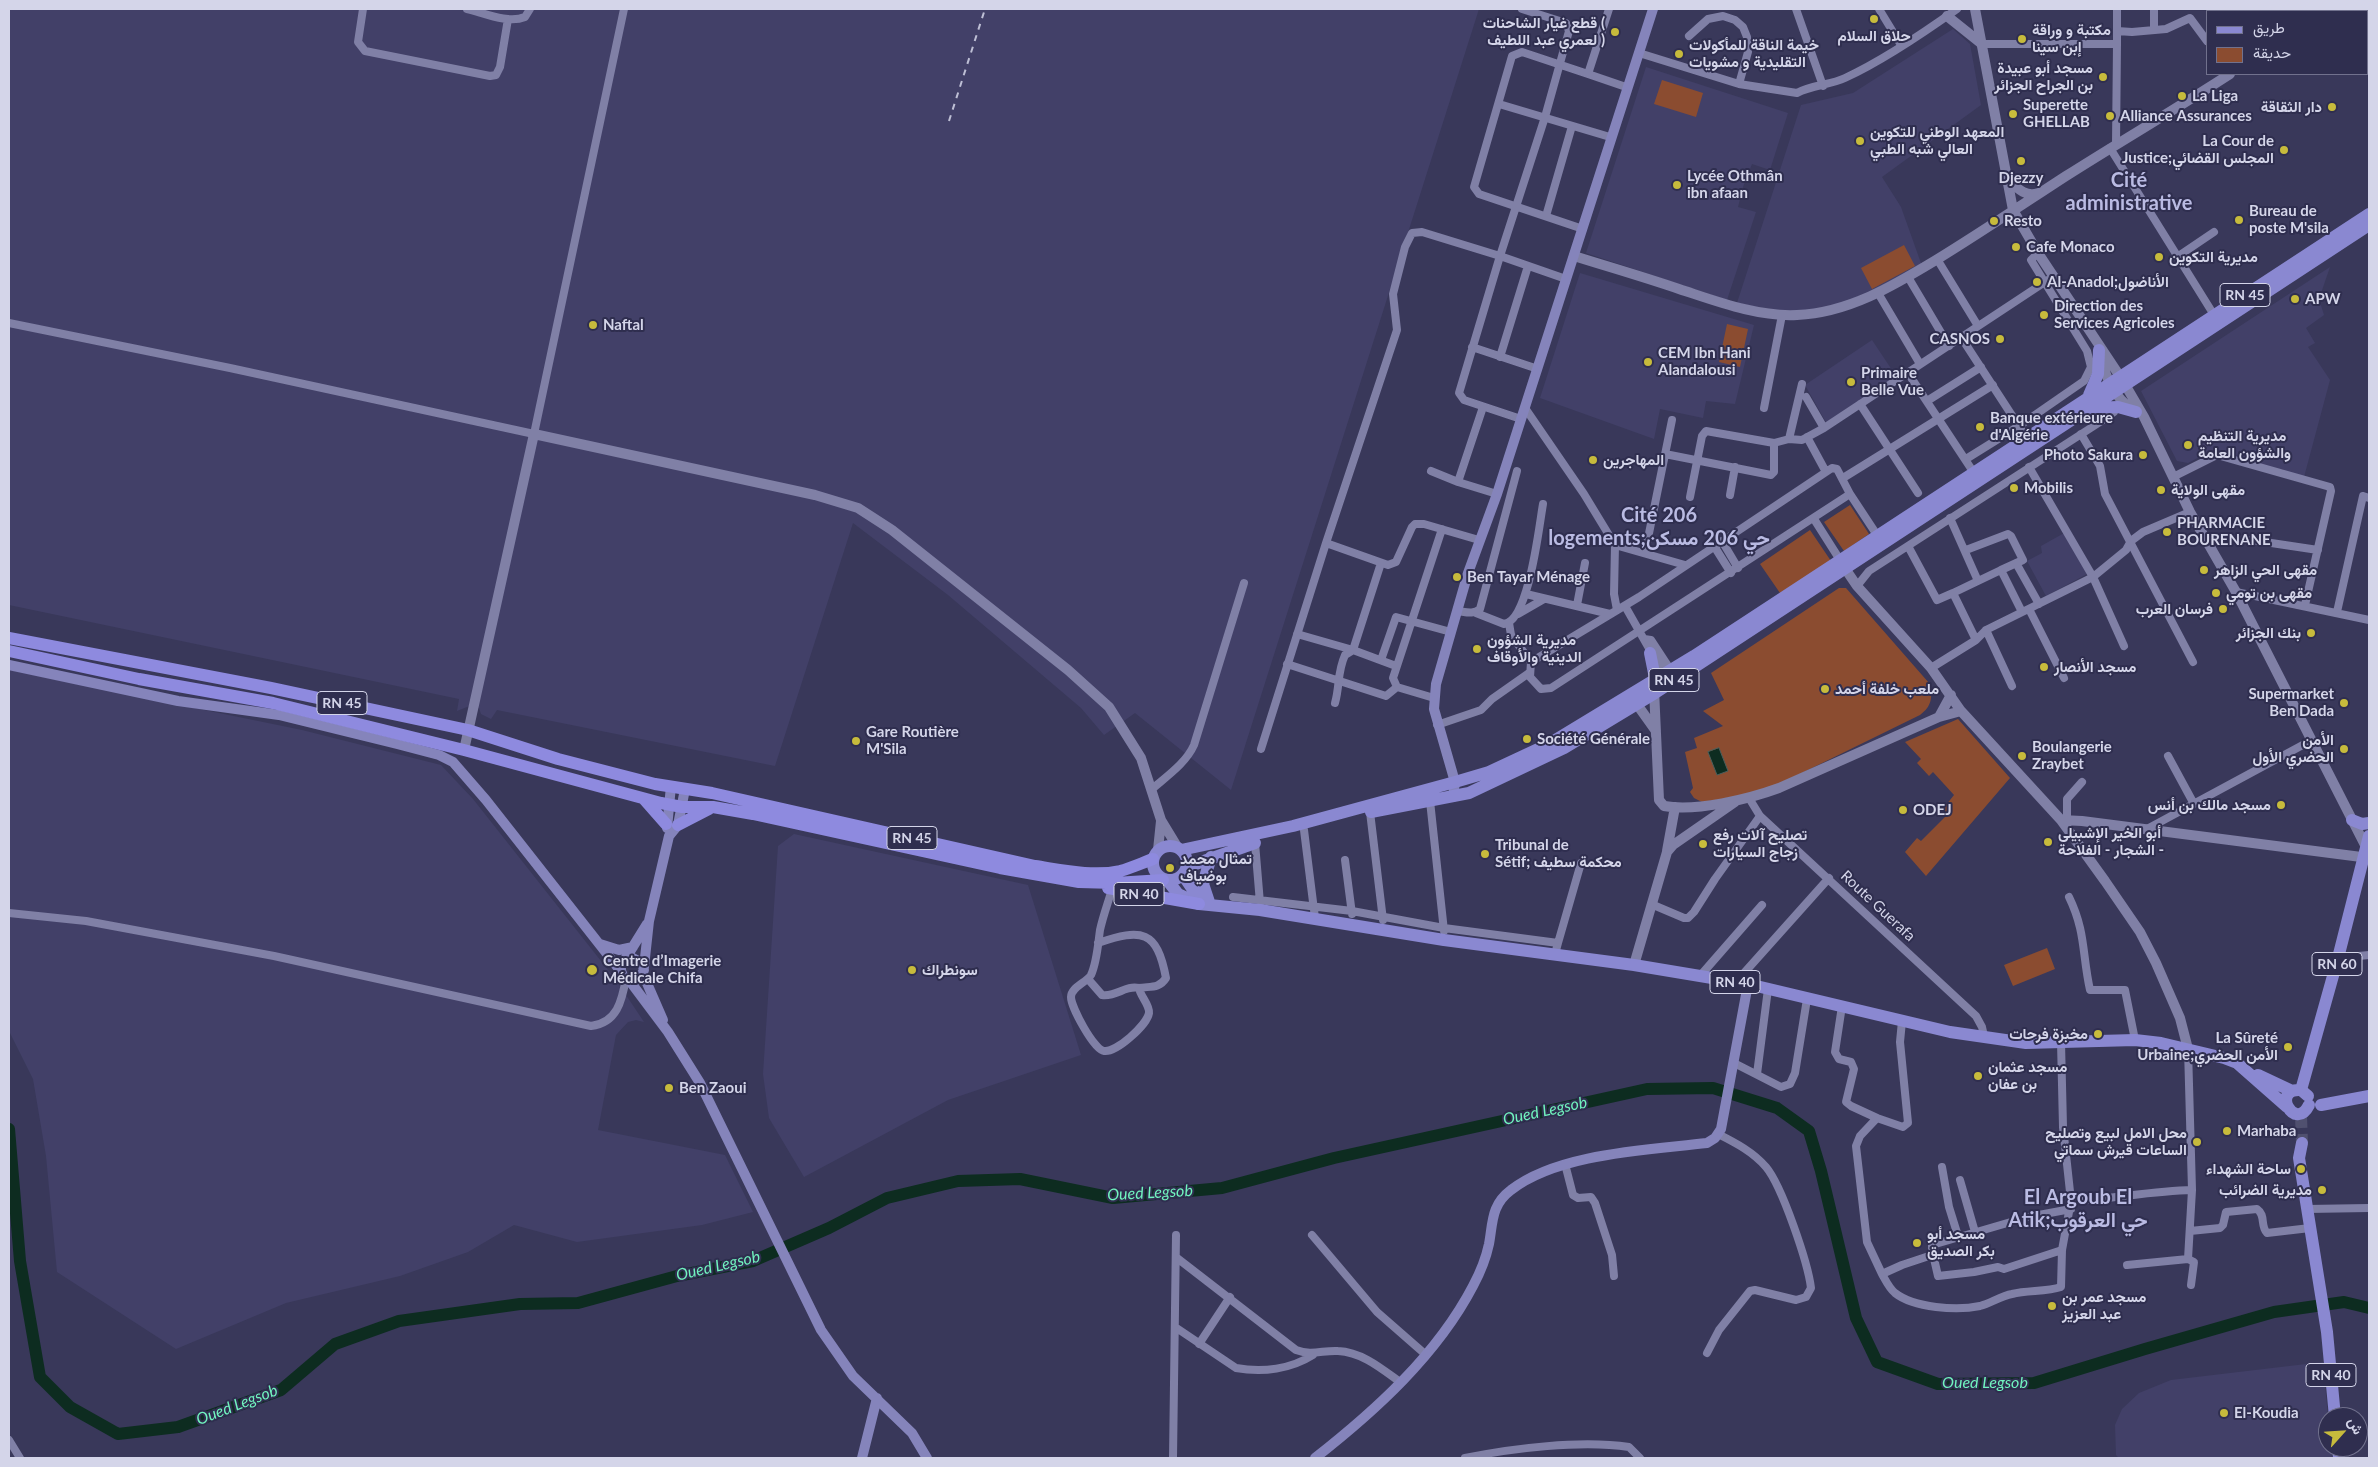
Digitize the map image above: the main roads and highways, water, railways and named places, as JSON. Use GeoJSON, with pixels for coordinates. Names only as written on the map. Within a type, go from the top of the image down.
{"type":"FeatureCollection","features":[{"type":"Feature","properties":{"kind":"highway","name":"RN 45"},"geometry":{"type":"LineString","coordinates":[[9,638],[271,688],[468,730],[558,760],[655,784],[712,793],[878,832],[1052,868],[1082,872],[1120,871],[1156,854]]}},
{"type":"Feature","properties":{"kind":"highway","name":"RN 45"},"geometry":{"type":"LineString","coordinates":[[9,651],[139,679],[273,703],[464,750],[682,807],[713,807],[1016,871],[1079,882],[1115,883],[1166,880]]}},
{"type":"Feature","properties":{"kind":"highway"},"geometry":{"type":"LineString","coordinates":[[640,796],[671,829],[713,807]]}},
{"type":"Feature","properties":{"kind":"highway","name":"RN 40"},"geometry":{"type":"LineString","coordinates":[[1079,882],[1112,889],[1208,903]]}},
{"type":"Feature","properties":{"kind":"main road"},"geometry":{"type":"LineString","coordinates":[[1453,797],[1455,782],[1437,725],[1434,698],[1438,672],[1479,540],[1497,494],[1522,419],[1583,229],[1610,137],[1653,9]]}},
{"type":"Feature","properties":{"kind":"main road","name":"RN 45"},"geometry":{"type":"LineString","coordinates":[[1180,849],[1293,826],[1455,782],[1489,772],[1549,744],[1659,679],[1842,563],[2250,297],[2369,214]]}},
{"type":"Feature","properties":{"kind":"main road","name":"RN 45"},"geometry":{"type":"LineString","coordinates":[[2123,380],[2214,315],[2250,297],[2369,225]]}},
{"type":"Feature","properties":{"kind":"main road"},"geometry":{"type":"LineString","coordinates":[[2098,346],[2098,374],[2089,403],[2115,407],[2140,415]]}},
{"type":"Feature","properties":{"kind":"main road","name":"RN 45"},"geometry":{"type":"LineString","coordinates":[[1185,871],[1211,857],[1255,843],[1370,812],[1453,797],[1478,789],[1541,760],[1564,748],[1636,703],[1659,679],[1842,563],[1877,535],[1974,472],[2023,431],[2089,403]]}},
{"type":"Feature","properties":{"kind":"main road"},"geometry":{"type":"LineString","coordinates":[[1650,653],[1659,679]]}},
{"type":"Feature","properties":{"kind":"main road"},"geometry":{"type":"LineString","coordinates":[[9,665],[178,701],[280,716],[439,755],[453,762],[474,785],[668,1032],[713,1107],[785,1261],[808,1307],[836,1355],[853,1376],[912,1434],[928,1458]]}},
{"type":"Feature","properties":{"kind":"main road"},"geometry":{"type":"LineString","coordinates":[[671,786],[668,804],[671,829]]}},
{"type":"Feature","properties":{"kind":"main road"},"geometry":{"type":"LineString","coordinates":[[625,977],[635,980],[643,970],[649,920],[671,829],[682,807],[685,789]]}},
{"type":"Feature","properties":{"kind":"main road"},"geometry":{"type":"LineString","coordinates":[[2352,820],[2362,824],[2369,822]]}},
{"type":"Feature","properties":{"kind":"main road"},"geometry":{"type":"LineString","coordinates":[[1166,880],[1185,871],[1186,858],[1180,849],[1168,846],[1156,854],[1156,873],[1166,880],[1178,894],[1208,903]]}},
{"type":"Feature","properties":{"kind":"main road","name":"RN 60"},"geometry":{"type":"LineString","coordinates":[[2302,1104],[2338,958],[2366,856]]}},
{"type":"Feature","properties":{"kind":"main road"},"geometry":{"type":"LineString","coordinates":[[1208,903],[1203,884],[1211,857]]}},
{"type":"Feature","properties":{"kind":"main road","name":"RN 40"},"geometry":{"type":"LineString","coordinates":[[1185,871],[1198,897],[1208,903],[1260,905],[1315,913],[1354,926],[1383,931],[1444,934],[1557,949],[1634,965],[1742,983],[1950,1032],[2013,1042],[2135,1040],[2188,1049],[2224,1058],[2302,1104]]}},
{"type":"Feature","properties":{"kind":"main road"},"geometry":{"type":"LineString","coordinates":[[625,977],[622,966],[649,920]]}},
{"type":"Feature","properties":{"kind":"main road"},"geometry":{"type":"LineString","coordinates":[[598,944],[619,950],[632,947]]}},
{"type":"Feature","properties":{"kind":"main road"},"geometry":{"type":"LineString","coordinates":[[626,960],[637,958],[668,1032]]}},
{"type":"Feature","properties":{"kind":"main road"},"geometry":{"type":"LineString","coordinates":[[1315,1458],[1368,1414],[1400,1382],[1425,1354],[1456,1313],[1473,1286],[1487,1249],[1493,1212],[1502,1198],[1511,1190],[1538,1174],[1565,1164],[1630,1152],[1707,1143],[1718,1134],[1734,1062],[1742,983]]}},
{"type":"Feature","properties":{"kind":"main road"},"geometry":{"type":"LineString","coordinates":[[2302,1104],[2369,1096]]}},
{"type":"Feature","properties":{"kind":"main road"},"geometry":{"type":"LineString","coordinates":[[2302,1104],[2336,1101]]}},
{"type":"Feature","properties":{"kind":"main road","name":"RN 40"},"geometry":{"type":"LineString","coordinates":[[2298,1147],[2326,1332],[2334,1407]]}},
{"type":"Feature","properties":{"kind":"main road"},"geometry":{"type":"LineString","coordinates":[[862,1458],[877,1398]]}},
{"type":"Feature","properties":{"kind":"waterway","name":"Oued Legsob"},"geometry":{"type":"LineString","coordinates":[[9,1129],[20,1261],[40,1377],[70,1407],[118,1434],[178,1427],[281,1390],[335,1344],[399,1321],[520,1304],[578,1303],[677,1276],[753,1261],[829,1228],[887,1198],[958,1181],[1020,1179],[1113,1198],[1222,1188],[1334,1158],[1647,1089],[1713,1088],[1777,1108],[1809,1131],[1821,1171],[1856,1318],[1877,1362],[1938,1384],[2034,1383],[2274,1312],[2344,1302],[2369,1308]]}},
{"type":"Feature","properties":{"kind":"tunnel"},"geometry":{"type":"LineString","coordinates":[[2301,1116],[2302,1143]]}},
{"type":"Feature","properties":{"kind":"railway"},"geometry":{"type":"LineString","coordinates":[[949,121],[985,9]]}},
{"type":"Feature","properties":{"kind":"place","name":"حلاق السلام"},"geometry":{"type":"Point","coordinates":[1874,19]}},
{"type":"Feature","properties":{"kind":"place","name":"قطع غيار الشاحنات ( لعمري عبد اللطيف )"},"geometry":{"type":"Point","coordinates":[1615,32]}},
{"type":"Feature","properties":{"kind":"place","name":"مكتبة و وراقة إبن سينا"},"geometry":{"type":"Point","coordinates":[2022,39]}},
{"type":"Feature","properties":{"kind":"place","name":"خيمة الناقة للمأكولات التقليدية و مشويات"},"geometry":{"type":"Point","coordinates":[1679,54]}},
{"type":"Feature","properties":{"kind":"place","name":"مسجد أبو عبيدة بن الجراح الجزائر"},"geometry":{"type":"Point","coordinates":[2103,77]}},
{"type":"Feature","properties":{"kind":"place","name":"La Liga"},"geometry":{"type":"Point","coordinates":[2182,96]}},
{"type":"Feature","properties":{"kind":"place","name":"دار الثقاقة"},"geometry":{"type":"Point","coordinates":[2332,107]}},
{"type":"Feature","properties":{"kind":"place","name":"Superette GHELLAB"},"geometry":{"type":"Point","coordinates":[2013,114]}},
{"type":"Feature","properties":{"kind":"place","name":"Alliance Assurances"},"geometry":{"type":"Point","coordinates":[2110,116]}},
{"type":"Feature","properties":{"kind":"place","name":"المعهد الوطني للتكوين العالي شبه الطبي"},"geometry":{"type":"Point","coordinates":[1860,141]}},
{"type":"Feature","properties":{"kind":"place","name":"La Cour de Justice;المجلس القضائي"},"geometry":{"type":"Point","coordinates":[2284,150]}},
{"type":"Feature","properties":{"kind":"place","name":"Djezzy"},"geometry":{"type":"Point","coordinates":[2021,161]}},
{"type":"Feature","properties":{"kind":"place","name":"Lycée Othmân ibn afaan"},"geometry":{"type":"Point","coordinates":[1677,185]}},
{"type":"Feature","properties":{"kind":"place","name":"Bureau de poste M'sila"},"geometry":{"type":"Point","coordinates":[2239,220]}},
{"type":"Feature","properties":{"kind":"place","name":"Resto"},"geometry":{"type":"Point","coordinates":[1994,221]}},
{"type":"Feature","properties":{"kind":"place","name":"Cafe Monaco"},"geometry":{"type":"Point","coordinates":[2016,247]}},
{"type":"Feature","properties":{"kind":"place","name":"مديرية التكوين"},"geometry":{"type":"Point","coordinates":[2159,257]}},
{"type":"Feature","properties":{"kind":"place","name":"Al-Anadol;الأناضول"},"geometry":{"type":"Point","coordinates":[2037,282]}},
{"type":"Feature","properties":{"kind":"place","name":"APW"},"geometry":{"type":"Point","coordinates":[2295,299]}},
{"type":"Feature","properties":{"kind":"place","name":"Direction des Services Agricoles"},"geometry":{"type":"Point","coordinates":[2044,315]}},
{"type":"Feature","properties":{"kind":"place","name":"Naftal"},"geometry":{"type":"Point","coordinates":[593,325]}},
{"type":"Feature","properties":{"kind":"place","name":"CASNOS"},"geometry":{"type":"Point","coordinates":[2000,339]}},
{"type":"Feature","properties":{"kind":"place","name":"CEM Ibn Hani Alandalousi"},"geometry":{"type":"Point","coordinates":[1648,362]}},
{"type":"Feature","properties":{"kind":"place","name":"Primaire Belle Vue"},"geometry":{"type":"Point","coordinates":[1851,382]}},
{"type":"Feature","properties":{"kind":"place","name":"Banque extérieure d'Algérie"},"geometry":{"type":"Point","coordinates":[1980,427]}},
{"type":"Feature","properties":{"kind":"place","name":"مديرية التنظيم والشؤون العامة"},"geometry":{"type":"Point","coordinates":[2188,445]}},
{"type":"Feature","properties":{"kind":"place","name":"Photo Sakura"},"geometry":{"type":"Point","coordinates":[2143,455]}},
{"type":"Feature","properties":{"kind":"place","name":"المهاجرين"},"geometry":{"type":"Point","coordinates":[1593,460]}},
{"type":"Feature","properties":{"kind":"place","name":"Mobilis"},"geometry":{"type":"Point","coordinates":[2014,488]}},
{"type":"Feature","properties":{"kind":"place","name":"مقهى الولاية"},"geometry":{"type":"Point","coordinates":[2161,490]}},
{"type":"Feature","properties":{"kind":"place","name":"PHARMACIE BOURENANE"},"geometry":{"type":"Point","coordinates":[2167,532]}},
{"type":"Feature","properties":{"kind":"place","name":"مقهى الحي الزاهر"},"geometry":{"type":"Point","coordinates":[2204,570]}},
{"type":"Feature","properties":{"kind":"place","name":"Ben Tayar Ménage"},"geometry":{"type":"Point","coordinates":[1457,577]}},
{"type":"Feature","properties":{"kind":"place","name":"مقهى بن تومي"},"geometry":{"type":"Point","coordinates":[2216,593]}},
{"type":"Feature","properties":{"kind":"place","name":"فرسان العرب"},"geometry":{"type":"Point","coordinates":[2223,609]}},
{"type":"Feature","properties":{"kind":"place","name":"بنك الجزائر"},"geometry":{"type":"Point","coordinates":[2311,633]}},
{"type":"Feature","properties":{"kind":"place","name":"مديرية الشؤون الدينية والأوقاف"},"geometry":{"type":"Point","coordinates":[1477,649]}},
{"type":"Feature","properties":{"kind":"place","name":"مسجد الأنصار"},"geometry":{"type":"Point","coordinates":[2044,667]}},
{"type":"Feature","properties":{"kind":"place","name":"ملعب خلفة أحمد"},"geometry":{"type":"Point","coordinates":[1825,689]}},
{"type":"Feature","properties":{"kind":"place","name":"Supermarket Ben Dada"},"geometry":{"type":"Point","coordinates":[2344,703]}},
{"type":"Feature","properties":{"kind":"place","name":"Société Générale"},"geometry":{"type":"Point","coordinates":[1527,739]}},
{"type":"Feature","properties":{"kind":"place","name":"Gare Routière M'Sila"},"geometry":{"type":"Point","coordinates":[856,741]}},
{"type":"Feature","properties":{"kind":"place","name":"الأمن الحضري الأول"},"geometry":{"type":"Point","coordinates":[2344,749]}},
{"type":"Feature","properties":{"kind":"place","name":"Boulangerie Zraybet"},"geometry":{"type":"Point","coordinates":[2022,756]}},
{"type":"Feature","properties":{"kind":"place","name":"مسجد مالك بن أنس"},"geometry":{"type":"Point","coordinates":[2281,805]}},
{"type":"Feature","properties":{"kind":"place","name":"ODEJ"},"geometry":{"type":"Point","coordinates":[1903,810]}},
{"type":"Feature","properties":{"kind":"place","name":"أبو الخير الإشبيلي الشجار - الفلاحة -"},"geometry":{"type":"Point","coordinates":[2048,842]}},
{"type":"Feature","properties":{"kind":"place","name":"تصليح آلات رفع زجاج السيارات"},"geometry":{"type":"Point","coordinates":[1703,844]}},
{"type":"Feature","properties":{"kind":"place","name":"Tribunal de Sétif; محكمة سطيف"},"geometry":{"type":"Point","coordinates":[1485,854]}},
{"type":"Feature","properties":{"kind":"place","name":"تمثال محمد بوضياف"},"geometry":{"type":"Point","coordinates":[1170,868]}},
{"type":"Feature","properties":{"kind":"place","name":"Centre d’Imagerie Médicale Chifa"},"geometry":{"type":"Point","coordinates":[592,970]}},
{"type":"Feature","properties":{"kind":"place","name":"سونطراك"},"geometry":{"type":"Point","coordinates":[912,970]}},
{"type":"Feature","properties":{"kind":"place","name":"مخبزة فرحات"},"geometry":{"type":"Point","coordinates":[2098,1034]}},
{"type":"Feature","properties":{"kind":"place","name":"La Sûreté Urbaine;الأمن الحضري"},"geometry":{"type":"Point","coordinates":[2288,1047]}},
{"type":"Feature","properties":{"kind":"place","name":"مسجد عثمان بن عفان"},"geometry":{"type":"Point","coordinates":[1978,1076]}},
{"type":"Feature","properties":{"kind":"place","name":"Ben Zaoui"},"geometry":{"type":"Point","coordinates":[669,1088]}},
{"type":"Feature","properties":{"kind":"place","name":"Marhaba"},"geometry":{"type":"Point","coordinates":[2227,1131]}},
{"type":"Feature","properties":{"kind":"place","name":"محل الامل لبيع وتصليح الساعات قيرش سماتي"},"geometry":{"type":"Point","coordinates":[2197,1142]}},
{"type":"Feature","properties":{"kind":"place","name":"ساحة الشهداء"},"geometry":{"type":"Point","coordinates":[2301,1169]}},
{"type":"Feature","properties":{"kind":"place","name":"مديرية الضرائب"},"geometry":{"type":"Point","coordinates":[2322,1190]}},
{"type":"Feature","properties":{"kind":"place","name":"مسجد أبو بكر الصديق"},"geometry":{"type":"Point","coordinates":[1917,1243]}},
{"type":"Feature","properties":{"kind":"place","name":"مسجد عمر بن عبد العزيز"},"geometry":{"type":"Point","coordinates":[2052,1306]}},
{"type":"Feature","properties":{"kind":"place","name":"El-Koudia"},"geometry":{"type":"Point","coordinates":[2224,1413]}},
{"type":"Feature","properties":{"kind":"district","name":"Cité administrative"},"geometry":{"type":"Point","coordinates":[2129,192]}},
{"type":"Feature","properties":{"kind":"district","name":"Cité 206 logements;حي 206 مسكن"},"geometry":{"type":"Point","coordinates":[1659,528]}},
{"type":"Feature","properties":{"kind":"district","name":"El Argoub El Atik;حي العرقوب"},"geometry":{"type":"Point","coordinates":[2078,1210]}}]}
